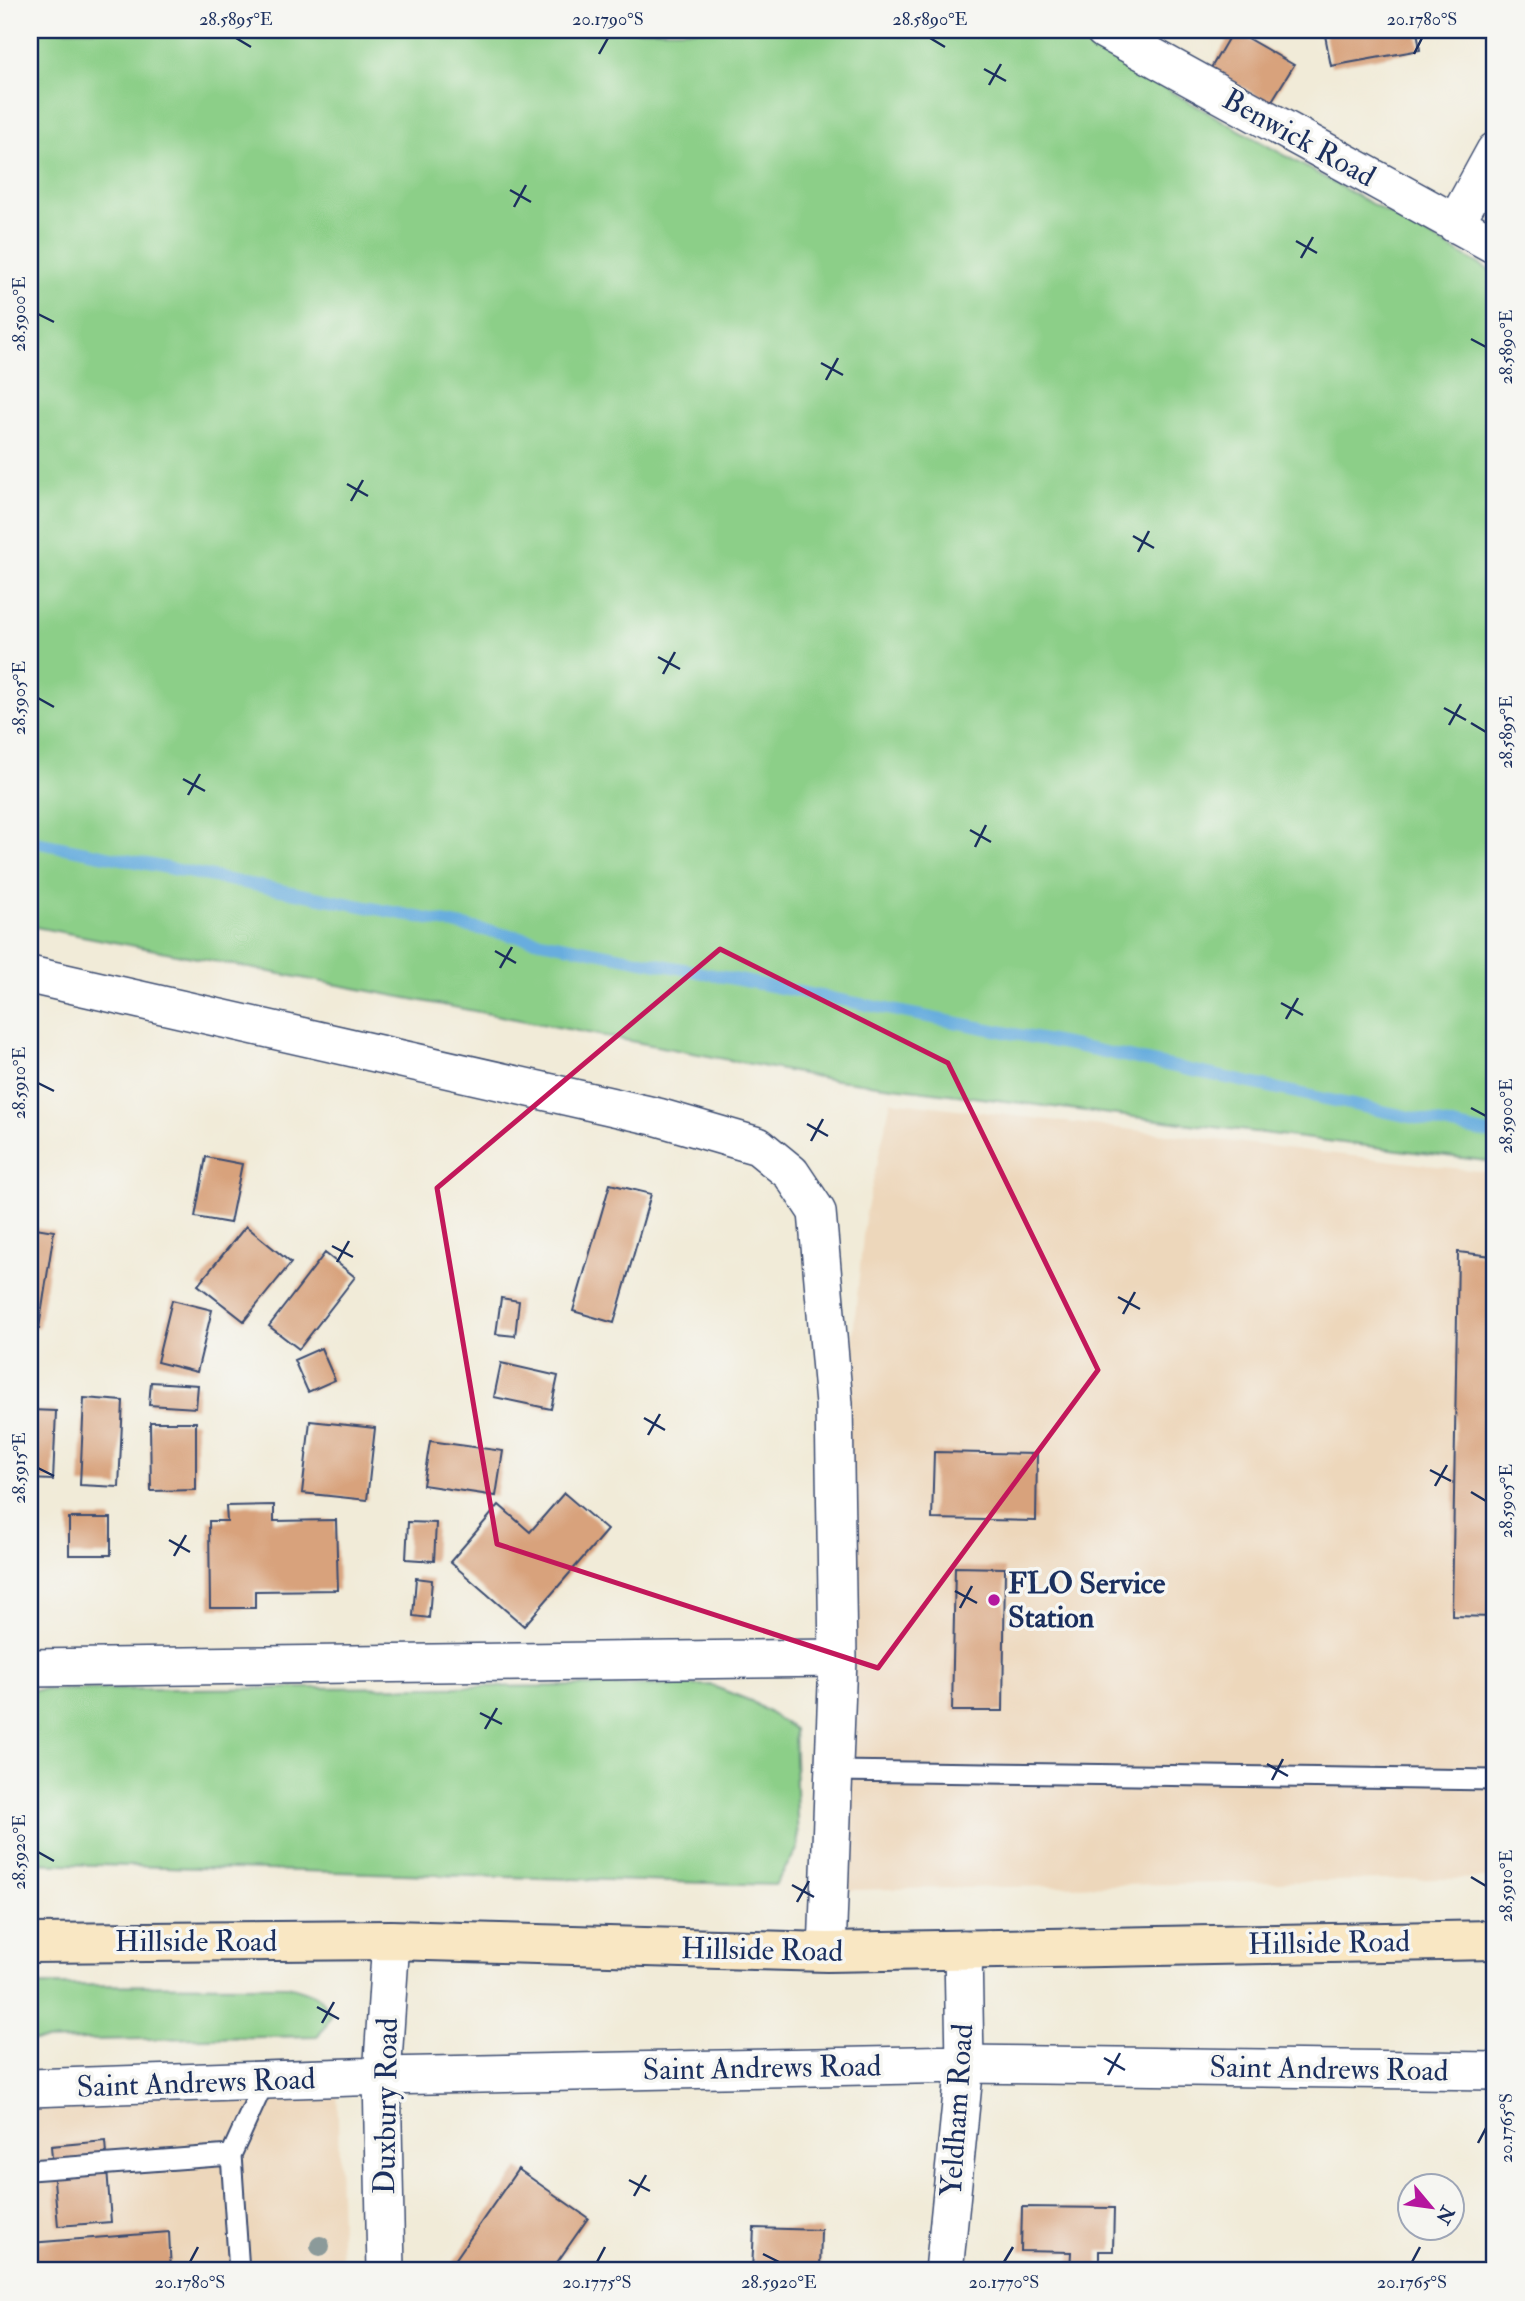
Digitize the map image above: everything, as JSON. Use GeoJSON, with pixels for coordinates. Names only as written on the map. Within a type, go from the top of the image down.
{"type":"FeatureCollection","features":[{"type":"Feature","properties":{"kind":"street","name":"Benwick Road"},"geometry":{"type":"LineString","coordinates":[[1104,30],[1495,245]]}},
{"type":"Feature","properties":{"kind":"street"},"geometry":{"type":"LineString","coordinates":[[1455,224],[1495,150]]}},
{"type":"Feature","properties":{"kind":"street"},"geometry":{"type":"LineString","coordinates":[[30,975],[658,1117],[758,1146],[791,1173],[817,1212],[834,1404],[838,1658],[827,1952]]}},
{"type":"Feature","properties":{"kind":"street"},"geometry":{"type":"LineString","coordinates":[[30,1668],[838,1658]]}},
{"type":"Feature","properties":{"kind":"street","name":"Hillside Road"},"geometry":{"type":"LineString","coordinates":[[30,1943],[391,1940],[827,1952],[1495,1940]]}},
{"type":"Feature","properties":{"kind":"street","name":"Duxbury Road"},"geometry":{"type":"LineString","coordinates":[[386,2271],[382,2076],[391,1940]]}},
{"type":"Feature","properties":{"kind":"street","name":"Yeldham Road"},"geometry":{"type":"LineString","coordinates":[[944,2271],[965,2064],[963,1949]]}},
{"type":"Feature","properties":{"kind":"street","name":"Saint Andrews Road"},"geometry":{"type":"LineString","coordinates":[[30,2088],[382,2076],[965,2064],[1495,2071]]}},
{"type":"Feature","properties":{"kind":"lane"},"geometry":{"type":"LineString","coordinates":[[834,1771],[1495,1780]]}},
{"type":"Feature","properties":{"kind":"lane"},"geometry":{"type":"LineString","coordinates":[[239,2271],[231,2155],[265,2080]]}},
{"type":"Feature","properties":{"kind":"lane"},"geometry":{"type":"LineString","coordinates":[[30,2170],[231,2155]]}},
{"type":"Feature","properties":{"kind":"highlighted area"},"geometry":{"type":"Polygon","coordinates":[[[720,949],[948,1063],[1098,1370],[878,1668],[497,1544],[437,1188],[720,949]]]}},
{"type":"Feature","properties":{"kind":"shaded area"},"geometry":{"type":"Polygon","coordinates":[[[891,1101],[1495,1173],[1495,1878],[843,1890],[847,1395],[865,1217],[891,1101]]]}},
{"type":"Feature","properties":{"kind":"shaded area"},"geometry":{"type":"Polygon","coordinates":[[[337,2081],[342,2271],[30,2271],[30,2097],[337,2081]]]}},
{"type":"Feature","properties":{"kind":"green space"},"geometry":{"type":"Polygon","coordinates":[[[30,30],[1061,30],[1495,273],[1495,1162],[829,1079],[30,926],[30,30]]]}},
{"type":"Feature","properties":{"kind":"green space"},"geometry":{"type":"Polygon","coordinates":[[[1492,1256],[1495,1256],[1495,1394],[1488,1394],[1492,1256]]]}},
{"type":"Feature","properties":{"kind":"green space"},"geometry":{"type":"Polygon","coordinates":[[[710,1685],[751,1701],[794,1729],[798,1848],[775,1885],[30,1863],[30,1690],[710,1685]]]}},
{"type":"Feature","properties":{"kind":"green space"},"geometry":{"type":"Polygon","coordinates":[[[30,1985],[288,1986],[319,1998],[331,2015],[325,2028],[317,2036],[30,2041],[30,1985]]]}},
{"type":"Feature","properties":{"kind":"building"},"geometry":{"type":"Polygon","coordinates":[[[1233,30],[1294,65],[1270,104],[1211,68],[1233,30]]]}},
{"type":"Feature","properties":{"kind":"building"},"geometry":{"type":"Polygon","coordinates":[[[1324,30],[1417,30],[1420,50],[1331,66],[1324,30]]]}},
{"type":"Feature","properties":{"kind":"building"},"geometry":{"type":"Polygon","coordinates":[[[206,1157],[242,1164],[230,1223],[195,1217],[206,1157]]]}},
{"type":"Feature","properties":{"kind":"building"},"geometry":{"type":"Polygon","coordinates":[[[610,1184],[651,1194],[614,1323],[573,1311],[610,1184]]]}},
{"type":"Feature","properties":{"kind":"building"},"geometry":{"type":"Polygon","coordinates":[[[246,1226],[291,1263],[244,1321],[198,1285],[246,1226]]]}},
{"type":"Feature","properties":{"kind":"building"},"geometry":{"type":"Polygon","coordinates":[[[30,1227],[54,1231],[39,1328],[30,1326],[30,1227]]]}},
{"type":"Feature","properties":{"kind":"building"},"geometry":{"type":"Polygon","coordinates":[[[1458,1252],[1492,1256],[1488,1394],[1495,1394],[1495,1617],[1452,1616],[1458,1252]]]}},
{"type":"Feature","properties":{"kind":"building"},"geometry":{"type":"Polygon","coordinates":[[[325,1253],[355,1277],[299,1349],[269,1326],[325,1253]]]}},
{"type":"Feature","properties":{"kind":"building"},"geometry":{"type":"Polygon","coordinates":[[[501,1298],[519,1301],[515,1336],[496,1334],[501,1298]]]}},
{"type":"Feature","properties":{"kind":"building"},"geometry":{"type":"Polygon","coordinates":[[[172,1300],[212,1310],[197,1372],[157,1362],[172,1300]]]}},
{"type":"Feature","properties":{"kind":"building"},"geometry":{"type":"Polygon","coordinates":[[[321,1348],[335,1380],[308,1392],[294,1360],[321,1348]]]}},
{"type":"Feature","properties":{"kind":"building"},"geometry":{"type":"Polygon","coordinates":[[[501,1363],[558,1376],[551,1409],[494,1397],[501,1363]]]}},
{"type":"Feature","properties":{"kind":"building"},"geometry":{"type":"Polygon","coordinates":[[[151,1382],[198,1385],[196,1408],[149,1405],[151,1382]]]}},
{"type":"Feature","properties":{"kind":"building"},"geometry":{"type":"Polygon","coordinates":[[[84,1398],[123,1401],[119,1487],[80,1485],[84,1398]]]}},
{"type":"Feature","properties":{"kind":"building"},"geometry":{"type":"Polygon","coordinates":[[[30,1410],[56,1411],[53,1480],[30,1479],[30,1410]]]}},
{"type":"Feature","properties":{"kind":"building"},"geometry":{"type":"Polygon","coordinates":[[[310,1421],[375,1428],[367,1500],[302,1493],[310,1421]]]}},
{"type":"Feature","properties":{"kind":"building"},"geometry":{"type":"Polygon","coordinates":[[[150,1422],[196,1422],[196,1490],[151,1491],[150,1422]]]}},
{"type":"Feature","properties":{"kind":"building"},"geometry":{"type":"Polygon","coordinates":[[[430,1441],[503,1451],[496,1496],[423,1485],[430,1441]]]}},
{"type":"Feature","properties":{"kind":"building"},"geometry":{"type":"Polygon","coordinates":[[[934,1452],[1037,1454],[1036,1521],[932,1519],[934,1452]]]}},
{"type":"Feature","properties":{"kind":"building"},"geometry":{"type":"Polygon","coordinates":[[[564,1493],[607,1530],[524,1626],[450,1562],[499,1505],[530,1532],[564,1493]]]}},
{"type":"Feature","properties":{"kind":"building"},"geometry":{"type":"Polygon","coordinates":[[[274,1505],[274,1521],[336,1520],[338,1590],[255,1591],[255,1608],[210,1608],[209,1521],[227,1521],[226,1506],[274,1505]]]}},
{"type":"Feature","properties":{"kind":"building"},"geometry":{"type":"Polygon","coordinates":[[[69,1518],[111,1518],[111,1555],[69,1555],[69,1518]]]}},
{"type":"Feature","properties":{"kind":"building"},"geometry":{"type":"Polygon","coordinates":[[[408,1522],[436,1523],[434,1561],[406,1559],[408,1522]]]}},
{"type":"Feature","properties":{"kind":"building"},"geometry":{"type":"Polygon","coordinates":[[[955,1567],[1005,1568],[1003,1711],[952,1711],[955,1567]]]}},
{"type":"Feature","properties":{"kind":"building"},"geometry":{"type":"Polygon","coordinates":[[[416,1578],[432,1580],[429,1618],[413,1616],[416,1578]]]}},
{"type":"Feature","properties":{"kind":"building"},"geometry":{"type":"Polygon","coordinates":[[[105,2141],[111,2222],[58,2226],[51,2146],[105,2141]]]}},
{"type":"Feature","properties":{"kind":"building"},"geometry":{"type":"Polygon","coordinates":[[[518,2169],[588,2218],[551,2271],[465,2271],[453,2263],[518,2169]]]}},
{"type":"Feature","properties":{"kind":"building"},"geometry":{"type":"Polygon","coordinates":[[[1022,2207],[1114,2208],[1113,2251],[1099,2251],[1099,2271],[1070,2271],[1071,2252],[1021,2251],[1022,2207]]]}},
{"type":"Feature","properties":{"kind":"building"},"geometry":{"type":"Polygon","coordinates":[[[754,2228],[821,2230],[820,2271],[752,2271],[754,2228]]]}},
{"type":"Feature","properties":{"kind":"building"},"geometry":{"type":"Polygon","coordinates":[[[169,2232],[171,2271],[30,2271],[30,2243],[169,2232]]]}},
{"type":"Feature","properties":{"kind":"waterway"},"geometry":{"type":"LineString","coordinates":[[30,841],[1081,1047],[1495,1135]]}},
{"type":"Feature","properties":{"kind":"place","name":"FLO Service Station"},"geometry":{"type":"Point","coordinates":[994,1600]}}]}
